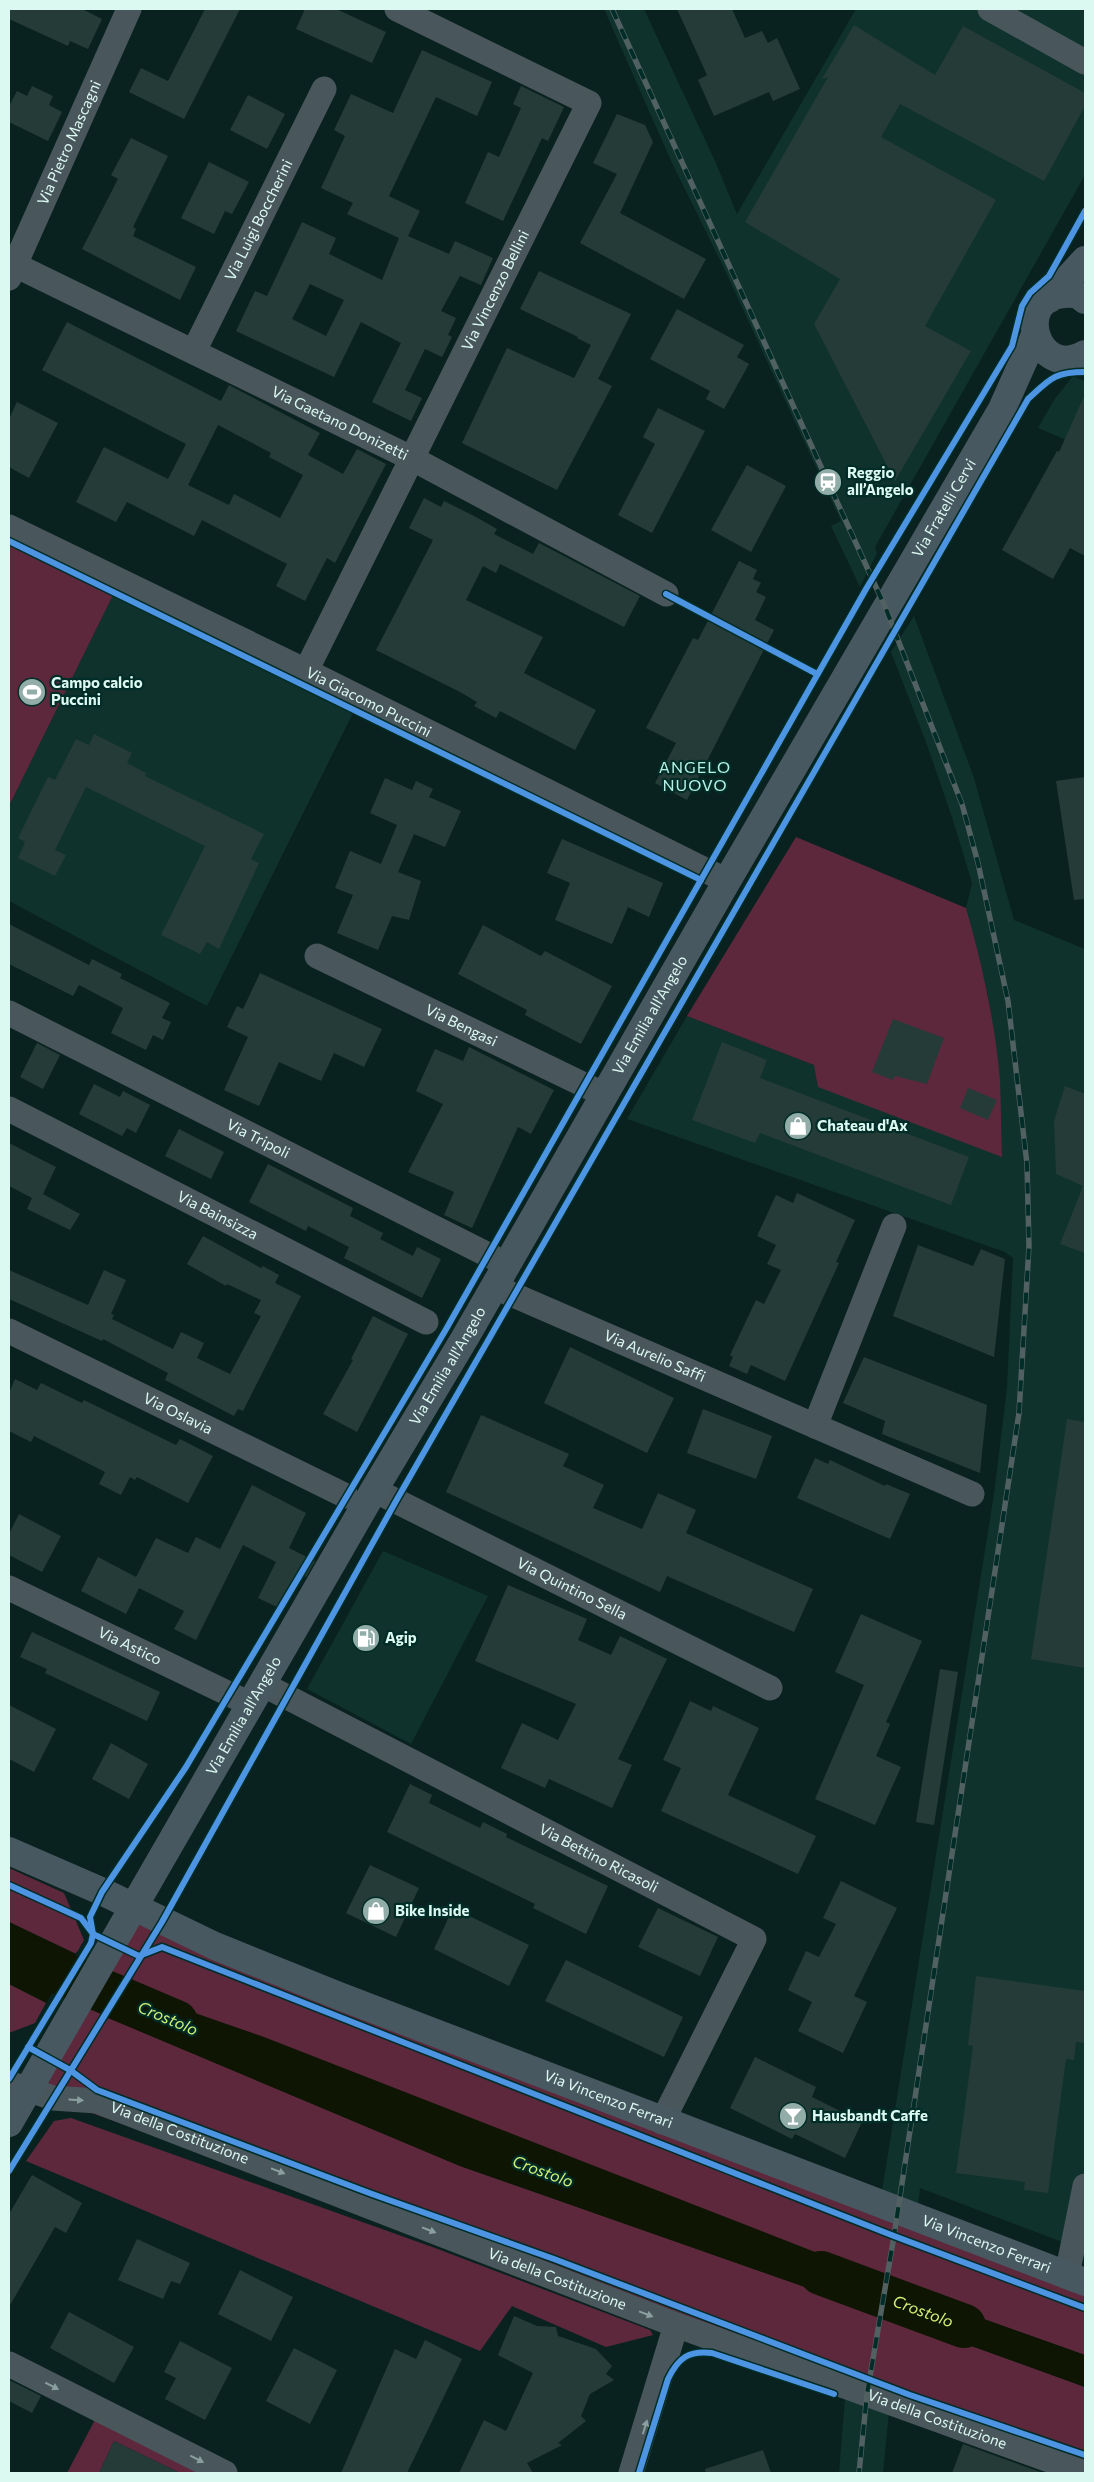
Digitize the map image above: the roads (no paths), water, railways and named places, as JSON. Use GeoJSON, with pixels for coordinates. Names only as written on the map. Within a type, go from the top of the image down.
{"type":"FeatureCollection","features":[{"type":"Feature","properties":{"kind":"main road"},"geometry":{"type":"LineString","coordinates":[[1049,299],[1085,260]]}},
{"type":"Feature","properties":{"kind":"main road"},"geometry":{"type":"LineString","coordinates":[[1049,299],[1059,294],[1084,294]]}},
{"type":"Feature","properties":{"kind":"main road","name":"Via Fratelli Cervi"},"geometry":{"type":"LineString","coordinates":[[886,609],[1002,409],[1036,336],[1036,316],[1041,306],[1049,299]]}},
{"type":"Feature","properties":{"kind":"main road"},"geometry":{"type":"LineString","coordinates":[[1036,336],[1045,351],[1077,356]]}},
{"type":"Feature","properties":{"kind":"main road","name":"Via Fratelli Cervi"},"geometry":{"type":"LineString","coordinates":[[1002,409],[1077,356]]}},
{"type":"Feature","properties":{"kind":"main road","name":"Via Emilia all'Angelo"},"geometry":{"type":"LineString","coordinates":[[9,2123],[19,2086],[60,2035],[109,1952],[374,1490],[501,1276],[727,881],[886,609]]}},
{"type":"Feature","properties":{"kind":"main road","name":"Via Vincenzo Ferrari"},"geometry":{"type":"LineString","coordinates":[[9,1851],[215,1946],[287,1976],[662,2122],[1076,2279]]}},
{"type":"Feature","properties":{"kind":"street","name":"Via Pietro Mascagni"},"geometry":{"type":"LineString","coordinates":[[11,268],[128,9]]}},
{"type":"Feature","properties":{"kind":"street","name":"Via Vincenzo Bellini"},"geometry":{"type":"LineString","coordinates":[[306,671],[589,103],[397,9]]}},
{"type":"Feature","properties":{"kind":"street"},"geometry":{"type":"LineString","coordinates":[[990,9],[1085,62]]}},
{"type":"Feature","properties":{"kind":"street","name":"Via Luigi Boccherini"},"geometry":{"type":"LineString","coordinates":[[194,351],[324,89]]}},
{"type":"Feature","properties":{"kind":"street","name":"Via Gaetano Donizetti"},"geometry":{"type":"LineString","coordinates":[[11,268],[194,351],[413,459],[666,594]]}},
{"type":"Feature","properties":{"kind":"street","name":"Via Giacomo Puccini"},"geometry":{"type":"LineString","coordinates":[[9,527],[306,671],[727,881]]}},
{"type":"Feature","properties":{"kind":"street","name":"Via Bengasi"},"geometry":{"type":"LineString","coordinates":[[317,956],[605,1095]]}},
{"type":"Feature","properties":{"kind":"street","name":"Via Tripoli"},"geometry":{"type":"LineString","coordinates":[[9,1013],[501,1276]]}},
{"type":"Feature","properties":{"kind":"street","name":"Via Bainsizza"},"geometry":{"type":"LineString","coordinates":[[9,1109],[426,1322]]}},
{"type":"Feature","properties":{"kind":"street"},"geometry":{"type":"LineString","coordinates":[[815,1426],[894,1226]]}},
{"type":"Feature","properties":{"kind":"street","name":"Via Aurelio Saffi"},"geometry":{"type":"LineString","coordinates":[[501,1276],[815,1426],[972,1494]]}},
{"type":"Feature","properties":{"kind":"street","name":"Via Oslavia"},"geometry":{"type":"LineString","coordinates":[[9,1331],[346,1496]]}},
{"type":"Feature","properties":{"kind":"street","name":"Via Quintino Sella"},"geometry":{"type":"LineString","coordinates":[[374,1490],[770,1688]]}},
{"type":"Feature","properties":{"kind":"street","name":"Via Astico"},"geometry":{"type":"LineString","coordinates":[[9,1588],[256,1694]]}},
{"type":"Feature","properties":{"kind":"street","name":"Via Bettino Ricasoli"},"geometry":{"type":"LineString","coordinates":[[256,1694],[754,1940],[662,2122]]}},
{"type":"Feature","properties":{"kind":"street","name":"Via della Costituzione"},"geometry":{"type":"LineString","coordinates":[[19,2086],[52,2098],[97,2102],[676,2325],[1085,2473]]}},
{"type":"Feature","properties":{"kind":"street"},"geometry":{"type":"LineString","coordinates":[[1076,2279],[1085,2186]]}},
{"type":"Feature","properties":{"kind":"street"},"geometry":{"type":"LineString","coordinates":[[632,2473],[676,2325]]}},
{"type":"Feature","properties":{"kind":"street"},"geometry":{"type":"LineString","coordinates":[[9,2364],[224,2473]]}},
{"type":"Feature","properties":{"kind":"water"},"geometry":{"type":"Polygon","coordinates":[[[9,1922],[76,1954],[47,2003],[9,1984],[9,1922]]]}},
{"type":"Feature","properties":{"kind":"water"},"geometry":{"type":"Polygon","coordinates":[[[126,1989],[264,2037],[879,2277],[873,2311],[460,2166],[108,2018],[126,1989]]]}},
{"type":"Feature","properties":{"kind":"water"},"geometry":{"type":"Polygon","coordinates":[[[911,2293],[1085,2355],[1085,2387],[905,2322],[911,2293]]]}},
{"type":"Feature","properties":{"kind":"waterway","name":"Crostolo"},"geometry":{"type":"LineString","coordinates":[[9,1951],[176,2022]]}},
{"type":"Feature","properties":{"kind":"waterway","name":"Crostolo"},"geometry":{"type":"LineString","coordinates":[[821,2273],[964,2326]]}},
{"type":"Feature","properties":{"kind":"railway"},"geometry":{"type":"LineString","coordinates":[[612,9],[886,609],[962,804],[978,863],[1008,1001],[1027,1164],[1029,1246],[1019,1413],[894,2236],[867,2394],[859,2473]]}},
{"type":"Feature","properties":{"kind":"place","name":"Reggio all’Angelo"},"geometry":{"type":"Point","coordinates":[828,482]}},
{"type":"Feature","properties":{"kind":"place","name":"Campo calcio Puccini"},"geometry":{"type":"Point","coordinates":[32,692]}},
{"type":"Feature","properties":{"kind":"place","name":"Chateau d'Ax"},"geometry":{"type":"Point","coordinates":[798,1126]}},
{"type":"Feature","properties":{"kind":"place","name":"Agip"},"geometry":{"type":"Point","coordinates":[366,1638]}},
{"type":"Feature","properties":{"kind":"place","name":"Bike Inside"},"geometry":{"type":"Point","coordinates":[376,1911]}},
{"type":"Feature","properties":{"kind":"place","name":"Hausbandt Caffe"},"geometry":{"type":"Point","coordinates":[793,2116]}},
{"type":"Feature","properties":{"kind":"district","name":"ANGELO NUOVO"},"geometry":{"type":"Point","coordinates":[695,776]}}]}
